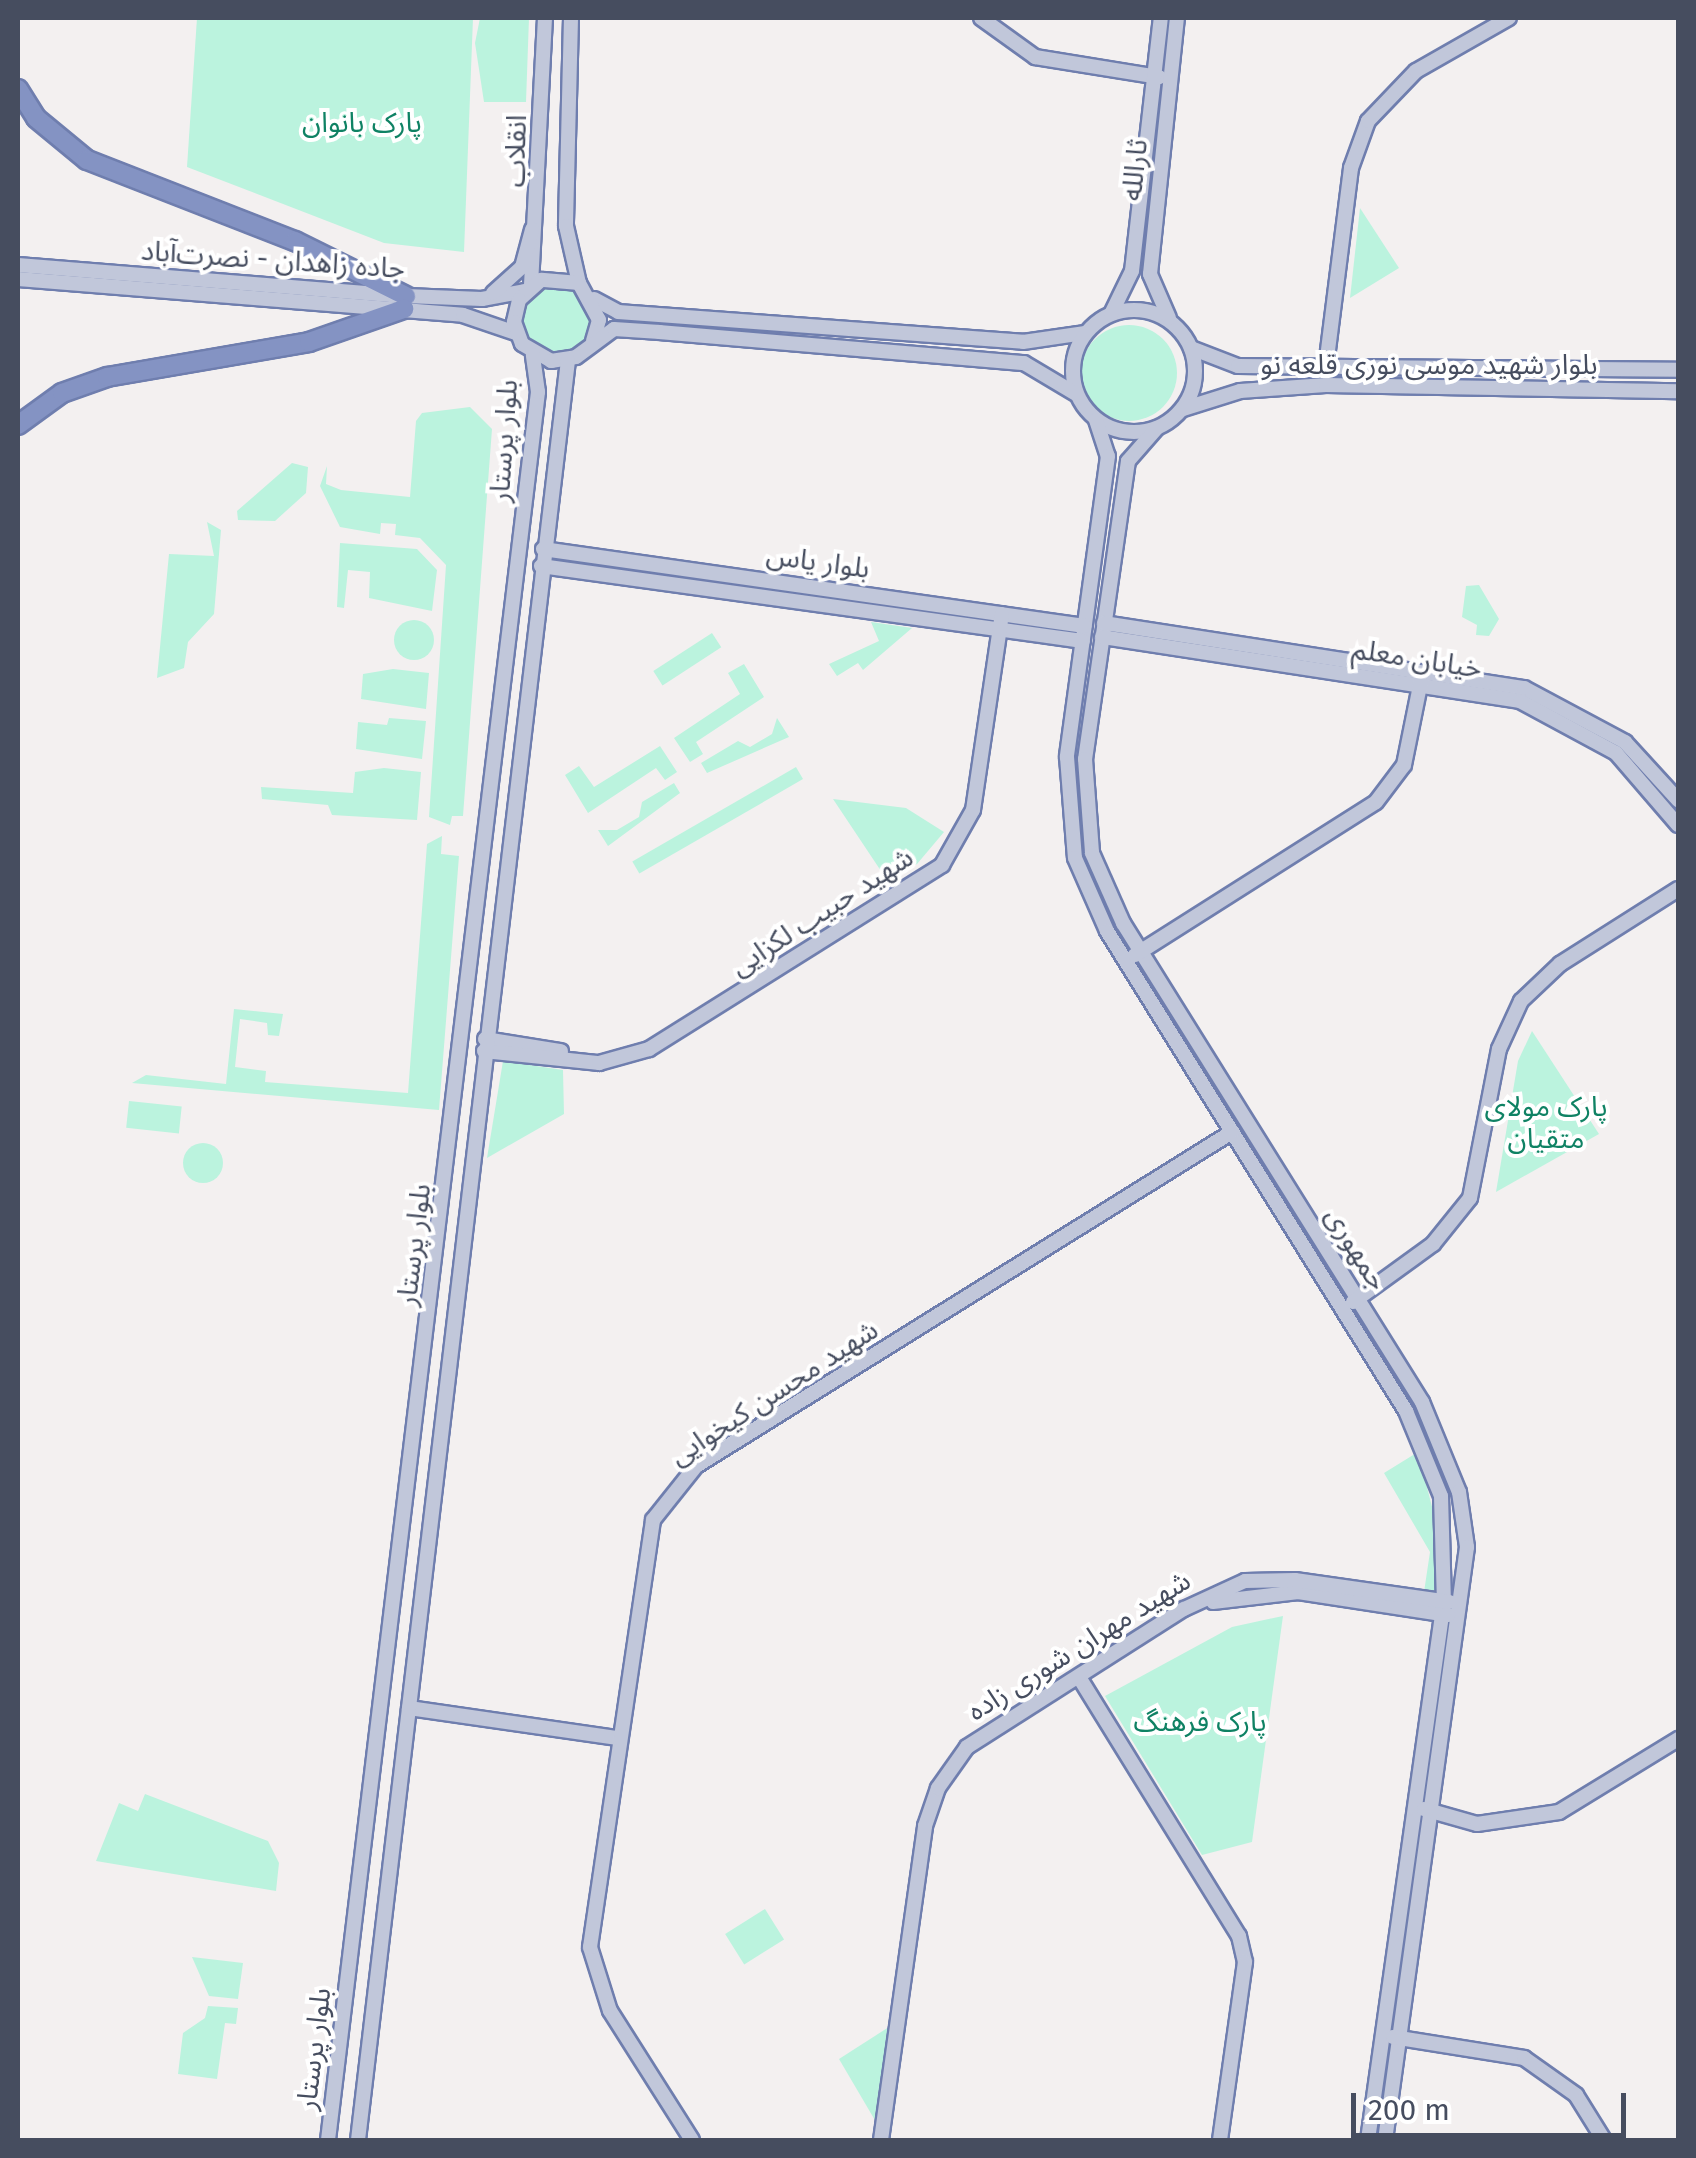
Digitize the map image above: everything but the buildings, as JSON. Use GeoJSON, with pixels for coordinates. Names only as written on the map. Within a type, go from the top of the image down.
{"type":"FeatureCollection","features":[{"type":"Feature","properties":{"kind":"highway"},"geometry":{"type":"LineString","coordinates":[[18,89],[36,118],[87,160],[295,241],[405,303]]}},
{"type":"Feature","properties":{"kind":"highway"},"geometry":{"type":"LineString","coordinates":[[18,425],[62,393],[107,378],[298,344],[405,303]]}},
{"type":"Feature","properties":{"kind":"main road","name":"انقلاب"},"geometry":{"type":"LineString","coordinates":[[528,288],[540,194],[545,18]]}},
{"type":"Feature","properties":{"kind":"main road","name":"انقلاب"},"geometry":{"type":"LineString","coordinates":[[571,18],[566,226],[578,283]]}},
{"type":"Feature","properties":{"kind":"main road"},"geometry":{"type":"LineString","coordinates":[[981,18],[1035,57],[1162,78]]}},
{"type":"Feature","properties":{"kind":"main road"},"geometry":{"type":"LineString","coordinates":[[1076,394],[1072,362],[1085,333],[1110,314],[1132,271],[1162,78],[1161,18]]}},
{"type":"Feature","properties":{"kind":"main road","name":"ثارالله"},"geometry":{"type":"LineString","coordinates":[[1172,322],[1150,274],[1162,78],[1178,18]]}},
{"type":"Feature","properties":{"kind":"main road"},"geometry":{"type":"LineString","coordinates":[[1326,366],[1351,168],[1368,121],[1416,72],[1509,18]]}},
{"type":"Feature","properties":{"kind":"main road"},"geometry":{"type":"LineString","coordinates":[[482,299],[522,267],[540,194]]}},
{"type":"Feature","properties":{"kind":"main road","name":"جاده زاهدان - نصرت‌آباد"},"geometry":{"type":"LineString","coordinates":[[18,266],[405,303],[463,315],[516,333]]}},
{"type":"Feature","properties":{"kind":"main road"},"geometry":{"type":"LineString","coordinates":[[1085,333],[986,340],[618,312],[594,299],[578,283],[551,277],[528,288],[515,311],[516,333],[533,354],[568,360],[614,329],[1024,363],[1076,394],[1096,420],[1125,432],[1157,428],[1183,409],[1195,380],[1191,348],[1172,322],[1142,310],[1110,314]]}},
{"type":"Feature","properties":{"kind":"main road","name":"جاده زاهدان - نصرت‌آباد"},"geometry":{"type":"LineString","coordinates":[[18,279],[405,303],[482,299],[528,288]]}},
{"type":"Feature","properties":{"kind":"main road"},"geometry":{"type":"LineString","coordinates":[[593,342],[594,299]]}},
{"type":"Feature","properties":{"kind":"main road","name":"بلوار شهید موسی نوری قلعه نو"},"geometry":{"type":"LineString","coordinates":[[1191,348],[1238,366],[1678,370]]}},
{"type":"Feature","properties":{"kind":"main road","name":"بلوار پرستار"},"geometry":{"type":"LineString","coordinates":[[328,2140],[538,392],[533,354]]}},
{"type":"Feature","properties":{"kind":"main road","name":"بلوار پرستار"},"geometry":{"type":"LineString","coordinates":[[358,2140],[560,394],[568,360]]}},
{"type":"Feature","properties":{"kind":"main road"},"geometry":{"type":"LineString","coordinates":[[1238,366],[1240,391]]}},
{"type":"Feature","properties":{"kind":"main road","name":"بلوار شهید موسی نوری قلعه نو"},"geometry":{"type":"LineString","coordinates":[[1183,409],[1240,391],[1678,391]]}},
{"type":"Feature","properties":{"kind":"main road"},"geometry":{"type":"LineString","coordinates":[[538,392],[560,394]]}},
{"type":"Feature","properties":{"kind":"main road","name":"جمهوری"},"geometry":{"type":"LineString","coordinates":[[1096,420],[1108,456],[1067,757],[1068,823],[1087,893],[1149,1010],[1232,1132],[1428,1452],[1448,1548],[1443,1608],[1368,2140]]}},
{"type":"Feature","properties":{"kind":"main road","name":"جمهوری"},"geometry":{"type":"LineString","coordinates":[[1157,428],[1128,460],[1085,759],[1086,821],[1102,882],[1444,1446],[1466,1547],[1386,2140]]}},
{"type":"Feature","properties":{"kind":"main road","name":"بلوار یاس"},"geometry":{"type":"LineString","coordinates":[[543,549],[1084,634]]}},
{"type":"Feature","properties":{"kind":"main road"},"geometry":{"type":"LineString","coordinates":[[563,568],[558,557],[566,552]]}},
{"type":"Feature","properties":{"kind":"main road","name":"بلوار یاس"},"geometry":{"type":"LineString","coordinates":[[541,566],[930,611]]}},
{"type":"Feature","properties":{"kind":"main road","name":"شهید حبیب لکزایی"},"geometry":{"type":"LineString","coordinates":[[484,1045],[586,1058],[628,1057],[669,1039],[891,894],[935,858],[964,808],[997,621]]}},
{"type":"Feature","properties":{"kind":"main road","name":"خیابان معلم"},"geometry":{"type":"LineString","coordinates":[[1103,630],[1559,701],[1626,742],[1678,800]]}},
{"type":"Feature","properties":{"kind":"main road"},"geometry":{"type":"LineString","coordinates":[[1126,961],[1393,786],[1413,741],[1422,677]]}},
{"type":"Feature","properties":{"kind":"main road","name":"خیابان معلم"},"geometry":{"type":"LineString","coordinates":[[1422,677],[1520,701],[1585,731],[1641,777],[1678,826]]}},
{"type":"Feature","properties":{"kind":"main road"},"geometry":{"type":"LineString","coordinates":[[490,801],[514,802]]}},
{"type":"Feature","properties":{"kind":"main road"},"geometry":{"type":"LineString","coordinates":[[1358,1299],[1460,1214],[1478,1179],[1508,1021],[1538,981],[1678,888]]}},
{"type":"Feature","properties":{"kind":"main road"},"geometry":{"type":"LineString","coordinates":[[1342,1309],[1438,1252],[1468,1220],[1486,1182],[1517,1025],[1544,988],[1678,899]]}},
{"type":"Feature","properties":{"kind":"main road","name":"شهید محسن کیخوایی"},"geometry":{"type":"LineString","coordinates":[[692,2140],[610,2010],[590,1947],[645,1549],[653,1520],[685,1478],[1232,1132]]}},
{"type":"Feature","properties":{"kind":"main road","name":"شهید مهران شوری زاده"},"geometry":{"type":"LineString","coordinates":[[881,2140],[924,1826],[949,1766],[1006,1723],[1246,1581],[1295,1580],[1443,1608]]}},
{"type":"Feature","properties":{"kind":"main road","name":"شهید مهران شوری زاده"},"geometry":{"type":"LineString","coordinates":[[889,2140],[936,1816],[956,1771],[1006,1723],[1221,1598],[1298,1592],[1443,1608]]}},
{"type":"Feature","properties":{"kind":"main road"},"geometry":{"type":"LineString","coordinates":[[1443,1608],[1460,1611]]}},
{"type":"Feature","properties":{"kind":"main road"},"geometry":{"type":"LineString","coordinates":[[388,1657],[414,1660]]}},
{"type":"Feature","properties":{"kind":"main road"},"geometry":{"type":"LineString","coordinates":[[1082,1682],[1239,1936],[1245,1962],[1220,2140]]}},
{"type":"Feature","properties":{"kind":"main road"},"geometry":{"type":"LineString","coordinates":[[409,1708],[618,1738]]}},
{"type":"Feature","properties":{"kind":"main road"},"geometry":{"type":"LineString","coordinates":[[1414,1807],[1477,1824],[1559,1812],[1678,1740]]}},
{"type":"Feature","properties":{"kind":"main road"},"geometry":{"type":"LineString","coordinates":[[1382,2036],[1524,2058],[1560,2080],[1604,2140]]}},
{"type":"Feature","properties":{"kind":"green space","name":"پارک بانوان"},"geometry":{"type":"Polygon","coordinates":[[[197,18],[473,18],[464,252],[384,243],[187,167],[197,18]]]}},
{"type":"Feature","properties":{"kind":"green space"},"geometry":{"type":"Polygon","coordinates":[[[480,18],[529,18],[526,102],[484,102],[475,43],[480,18]]]}},
{"type":"Feature","properties":{"kind":"green space"},"geometry":{"type":"Polygon","coordinates":[[[1360,208],[1399,268],[1350,298],[1360,208]]]}},
{"type":"Feature","properties":{"kind":"green space"},"geometry":{"type":"Polygon","coordinates":[[[556,286],[580,296],[590,320],[580,344],[556,354],[532,344],[522,320],[532,296],[556,286]]]}},
{"type":"Feature","properties":{"kind":"green space"},"geometry":{"type":"Polygon","coordinates":[[[1129,325],[1147,329],[1163,339],[1173,355],[1177,373],[1173,391],[1163,407],[1147,417],[1129,421],[1111,417],[1095,407],[1085,391],[1081,373],[1085,355],[1095,339],[1111,329],[1129,325]]]}},
{"type":"Feature","properties":{"kind":"green space"},"geometry":{"type":"Polygon","coordinates":[[[470,407],[492,429],[463,816],[452,816],[450,825],[429,817],[446,565],[420,538],[395,535],[396,524],[381,523],[380,534],[340,527],[320,486],[327,466],[326,484],[341,490],[410,497],[416,421],[422,413],[470,407]]]}},
{"type":"Feature","properties":{"kind":"green space"},"geometry":{"type":"Polygon","coordinates":[[[292,463],[308,467],[306,493],[275,521],[238,520],[237,511],[292,463]]]}},
{"type":"Feature","properties":{"kind":"green space"},"geometry":{"type":"Polygon","coordinates":[[[207,522],[221,530],[214,614],[188,642],[184,668],[157,678],[169,554],[214,556],[207,522]]]}},
{"type":"Feature","properties":{"kind":"green space"},"geometry":{"type":"Polygon","coordinates":[[[340,543],[417,549],[437,570],[432,611],[369,598],[370,572],[348,570],[344,608],[337,607],[340,543]]]}},
{"type":"Feature","properties":{"kind":"green space"},"geometry":{"type":"Polygon","coordinates":[[[1479,585],[1499,619],[1489,636],[1476,635],[1477,625],[1462,617],[1466,586],[1479,585]]]}},
{"type":"Feature","properties":{"kind":"green space"},"geometry":{"type":"Polygon","coordinates":[[[414,620],[428,626],[434,640],[428,654],[414,660],[400,654],[394,640],[400,626],[414,620]]]}},
{"type":"Feature","properties":{"kind":"green space"},"geometry":{"type":"Polygon","coordinates":[[[871,622],[912,628],[863,670],[858,663],[837,676],[829,664],[879,641],[871,622]]]}},
{"type":"Feature","properties":{"kind":"green space"},"geometry":{"type":"Polygon","coordinates":[[[712,633],[721,647],[663,685],[653,671],[712,633]]]}},
{"type":"Feature","properties":{"kind":"green space"},"geometry":{"type":"Polygon","coordinates":[[[744,664],[764,697],[696,742],[703,754],[690,762],[674,738],[740,694],[728,673],[744,664]]]}},
{"type":"Feature","properties":{"kind":"green space"},"geometry":{"type":"Polygon","coordinates":[[[393,669],[429,673],[426,709],[361,699],[363,674],[393,669]]]}},
{"type":"Feature","properties":{"kind":"green space"},"geometry":{"type":"Polygon","coordinates":[[[389,718],[426,721],[422,759],[356,749],[358,722],[387,725],[389,718]]]}},
{"type":"Feature","properties":{"kind":"green space"},"geometry":{"type":"Polygon","coordinates":[[[777,718],[789,737],[707,773],[701,763],[738,741],[750,747],[772,734],[777,718]]]}},
{"type":"Feature","properties":{"kind":"green space"},"geometry":{"type":"Polygon","coordinates":[[[660,746],[677,772],[665,780],[656,768],[588,813],[565,775],[579,766],[594,787],[660,746]]]}},
{"type":"Feature","properties":{"kind":"green space"},"geometry":{"type":"Polygon","coordinates":[[[796,767],[803,779],[639,874],[632,862],[796,767]]]}},
{"type":"Feature","properties":{"kind":"green space"},"geometry":{"type":"Polygon","coordinates":[[[384,768],[421,772],[417,820],[332,815],[328,805],[262,799],[261,787],[353,793],[355,772],[384,768]]]}},
{"type":"Feature","properties":{"kind":"green space"},"geometry":{"type":"Polygon","coordinates":[[[674,783],[680,793],[608,846],[598,830],[617,830],[639,817],[642,802],[674,783]]]}},
{"type":"Feature","properties":{"kind":"green space"},"geometry":{"type":"Polygon","coordinates":[[[833,799],[906,808],[944,832],[917,864],[885,877],[833,799]]]}},
{"type":"Feature","properties":{"kind":"green space"},"geometry":{"type":"Polygon","coordinates":[[[442,836],[441,854],[459,856],[439,1110],[132,1083],[146,1075],[226,1084],[234,1009],[283,1014],[279,1036],[268,1035],[267,1023],[240,1019],[235,1067],[266,1071],[265,1082],[408,1093],[427,844],[442,836]]]}},
{"type":"Feature","properties":{"kind":"green space","name":"پارک مولای متقیان"},"geometry":{"type":"Polygon","coordinates":[[[1532,1031],[1599,1134],[1496,1192],[1518,1061],[1532,1031]]]}},
{"type":"Feature","properties":{"kind":"green space"},"geometry":{"type":"Polygon","coordinates":[[[503,1061],[563,1070],[564,1114],[487,1158],[503,1061]]]}},
{"type":"Feature","properties":{"kind":"green space"},"geometry":{"type":"Polygon","coordinates":[[[129,1101],[182,1107],[179,1133],[126,1128],[129,1101]]]}},
{"type":"Feature","properties":{"kind":"green space"},"geometry":{"type":"Polygon","coordinates":[[[203,1143],[217,1149],[223,1163],[217,1177],[203,1183],[189,1177],[183,1163],[189,1149],[203,1143]]]}},
{"type":"Feature","properties":{"kind":"green space"},"geometry":{"type":"Polygon","coordinates":[[[1418,1452],[1441,1542],[1436,1592],[1424,1592],[1430,1552],[1384,1473],[1418,1452]]]}},
{"type":"Feature","properties":{"kind":"green space","name":"پارک فرهنگ"},"geometry":{"type":"Polygon","coordinates":[[[1283,1616],[1252,1842],[1202,1855],[1105,1696],[1232,1627],[1283,1616]]]}},
{"type":"Feature","properties":{"kind":"green space"},"geometry":{"type":"Polygon","coordinates":[[[145,1794],[268,1841],[279,1863],[276,1891],[96,1861],[119,1803],[138,1811],[145,1794]]]}},
{"type":"Feature","properties":{"kind":"green space"},"geometry":{"type":"Polygon","coordinates":[[[765,1909],[784,1940],[744,1964],[725,1934],[765,1909]]]}},
{"type":"Feature","properties":{"kind":"green space"},"geometry":{"type":"Polygon","coordinates":[[[192,1957],[243,1963],[238,1999],[209,1996],[192,1957]]]}},
{"type":"Feature","properties":{"kind":"green space"},"geometry":{"type":"Polygon","coordinates":[[[208,2006],[238,2008],[236,2024],[225,2023],[217,2079],[178,2074],[183,2033],[205,2018],[208,2006]]]}},
{"type":"Feature","properties":{"kind":"green space"},"geometry":{"type":"Polygon","coordinates":[[[892,2025],[876,2122],[839,2059],[892,2025]]]}}]}
